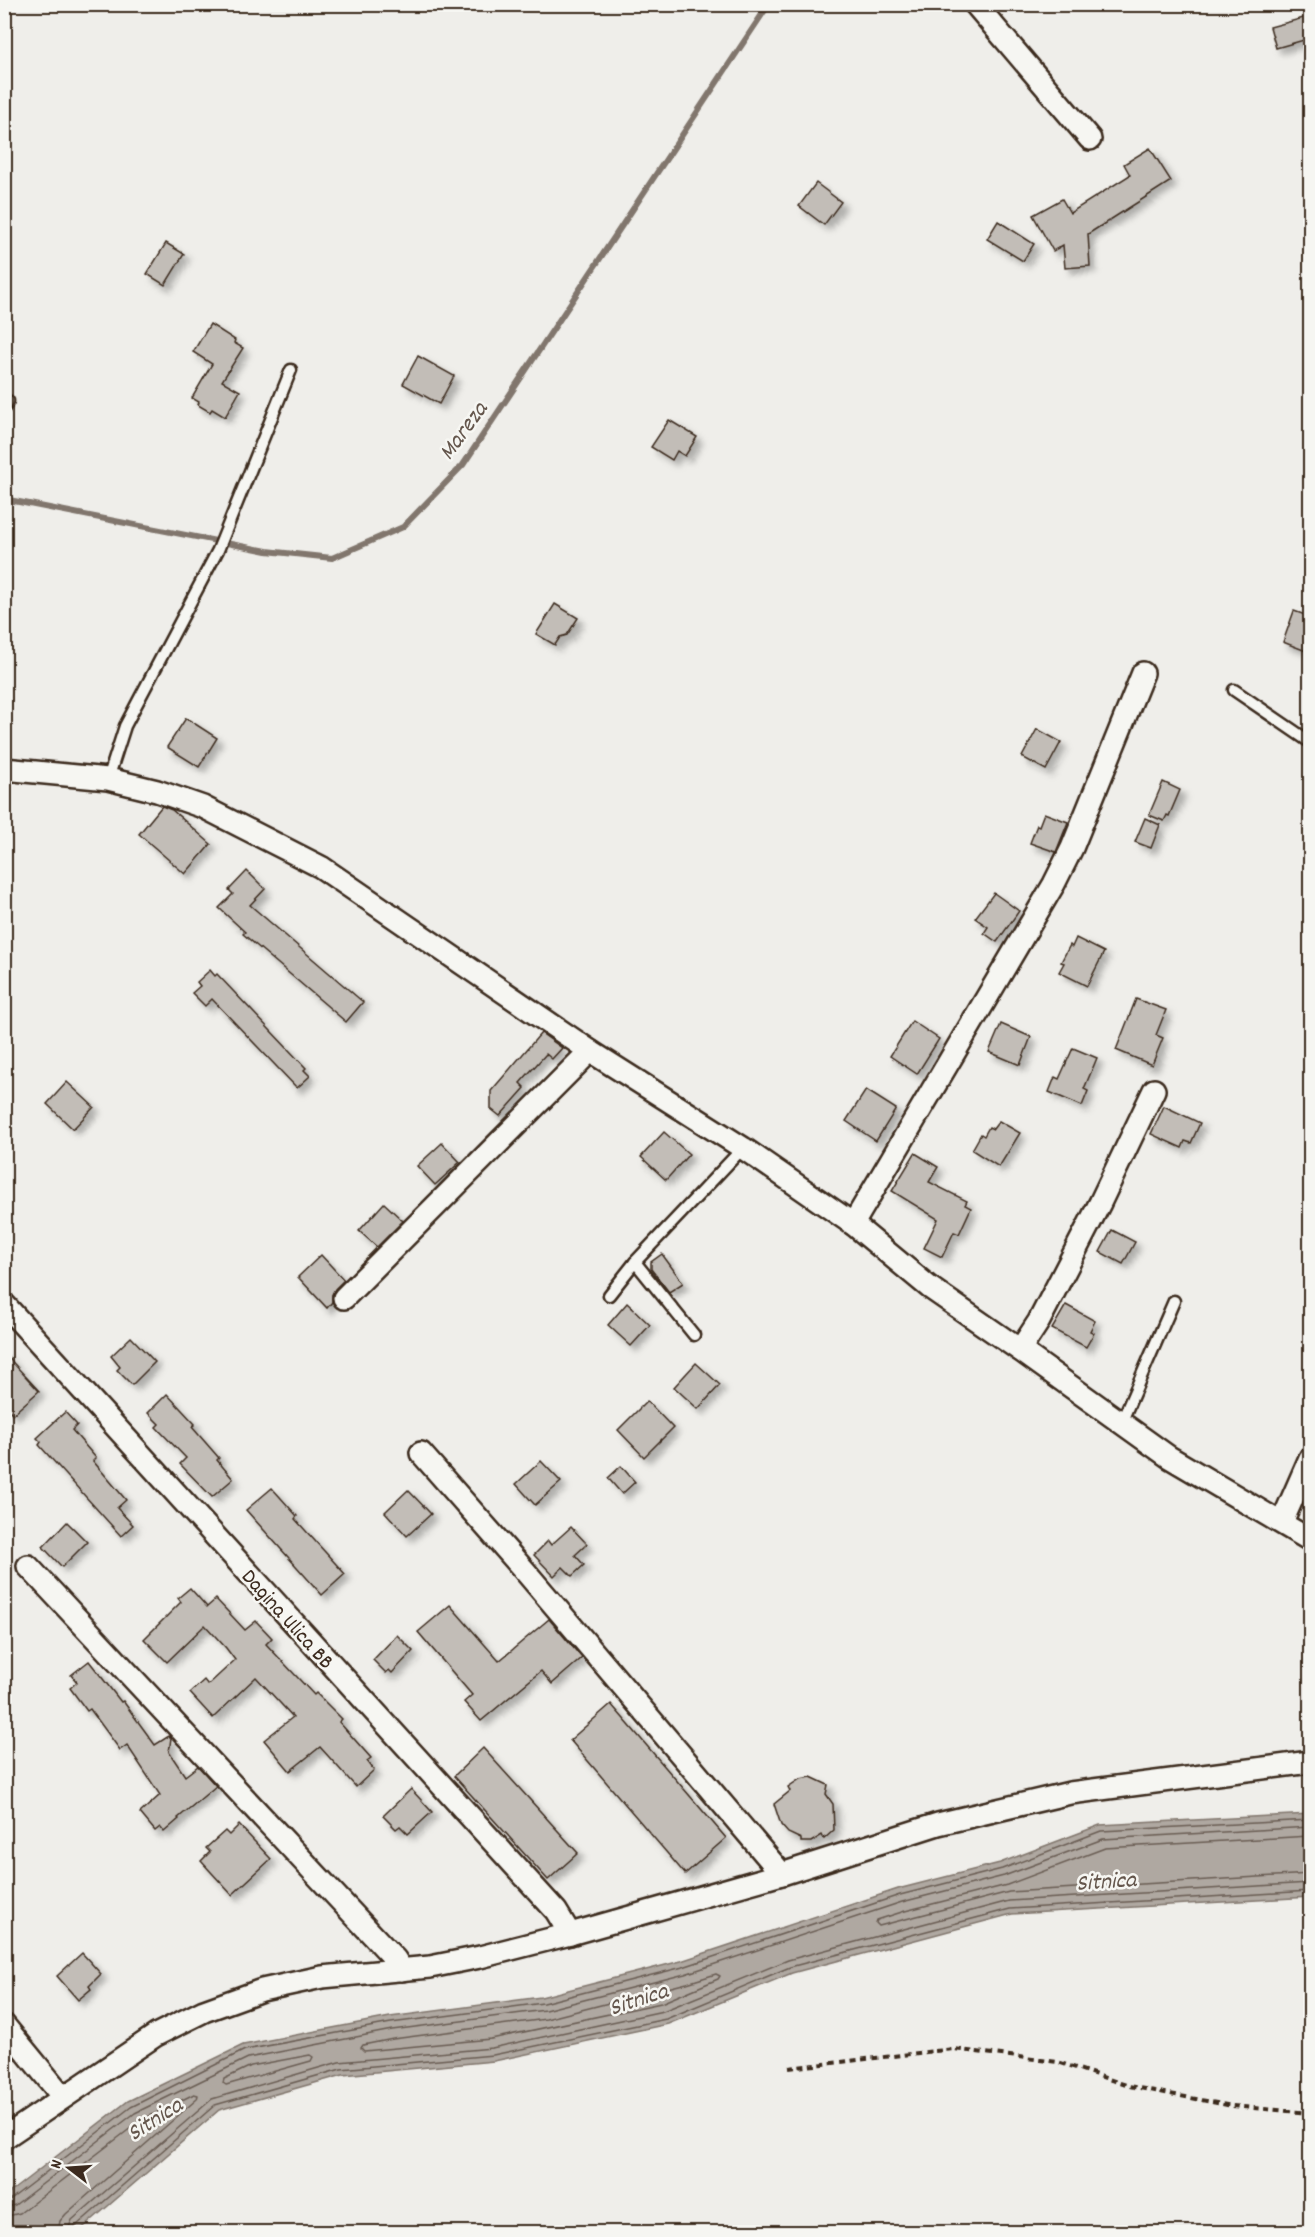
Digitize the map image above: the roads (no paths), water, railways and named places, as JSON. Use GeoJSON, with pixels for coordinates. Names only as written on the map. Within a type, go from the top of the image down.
{"type":"FeatureCollection","features":[{"type":"Feature","properties":{"kind":"street"},"geometry":{"type":"LineString","coordinates":[[975,4],[1090,139]]}},
{"type":"Feature","properties":{"kind":"street"},"geometry":{"type":"LineString","coordinates":[[853,1224],[1054,884],[1072,848],[1143,673]]}},
{"type":"Feature","properties":{"kind":"street"},"geometry":{"type":"LineString","coordinates":[[4,769],[108,779],[157,791],[203,807],[321,867],[590,1051],[743,1148],[853,1224],[928,1287],[1168,1457],[1311,1539]]}},
{"type":"Feature","properties":{"kind":"street"},"geometry":{"type":"LineString","coordinates":[[344,1298],[590,1051]]}},
{"type":"Feature","properties":{"kind":"street"},"geometry":{"type":"LineString","coordinates":[[1020,1350],[1039,1321],[1100,1203],[1154,1090]]}},
{"type":"Feature","properties":{"kind":"street","name":"Dagina Ulica BB"},"geometry":{"type":"LineString","coordinates":[[4,1304],[556,1911],[570,1934]]}},
{"type":"Feature","properties":{"kind":"street"},"geometry":{"type":"LineString","coordinates":[[421,1453],[782,1874]]}},
{"type":"Feature","properties":{"kind":"street"},"geometry":{"type":"LineString","coordinates":[[1282,1522],[1311,1458]]}},
{"type":"Feature","properties":{"kind":"street"},"geometry":{"type":"LineString","coordinates":[[28,1566],[395,1959],[402,1970]]}},
{"type":"Feature","properties":{"kind":"street"},"geometry":{"type":"LineString","coordinates":[[4,2139],[63,2097],[170,2027],[231,2000],[303,1980],[453,1963],[570,1934],[782,1874],[938,1824],[1070,1793],[1311,1762]]}},
{"type":"Feature","properties":{"kind":"street"},"geometry":{"type":"LineString","coordinates":[[4,2025],[63,2097]]}},
{"type":"Feature","properties":{"kind":"lane"},"geometry":{"type":"LineString","coordinates":[[108,779],[125,726],[218,550],[291,370]]}},
{"type":"Feature","properties":{"kind":"lane"},"geometry":{"type":"LineString","coordinates":[[1234,690],[1311,742]]}},
{"type":"Feature","properties":{"kind":"lane"},"geometry":{"type":"LineString","coordinates":[[609,1294],[635,1262],[743,1148]]}},
{"type":"Feature","properties":{"kind":"lane"},"geometry":{"type":"LineString","coordinates":[[635,1262],[694,1335]]}},
{"type":"Feature","properties":{"kind":"lane"},"geometry":{"type":"LineString","coordinates":[[1121,1423],[1174,1301]]}},
{"type":"Feature","properties":{"kind":"water","name":"Sitnica"},"geometry":{"type":"Polygon","coordinates":[[[1310,1814],[1310,1897],[1012,1914],[792,1973],[668,2024],[494,2061],[343,2075],[219,2110],[78,2232],[5,2232],[5,2196],[128,2101],[243,2045],[390,2017],[541,1997],[681,1961],[898,1889],[1000,1863],[1100,1825],[1310,1814]]]}},
{"type":"Feature","properties":{"kind":"waterway","name":"Mareza"},"geometry":{"type":"LineString","coordinates":[[4,499],[267,551],[332,558],[403,527],[463,465],[769,4]]}}]}
